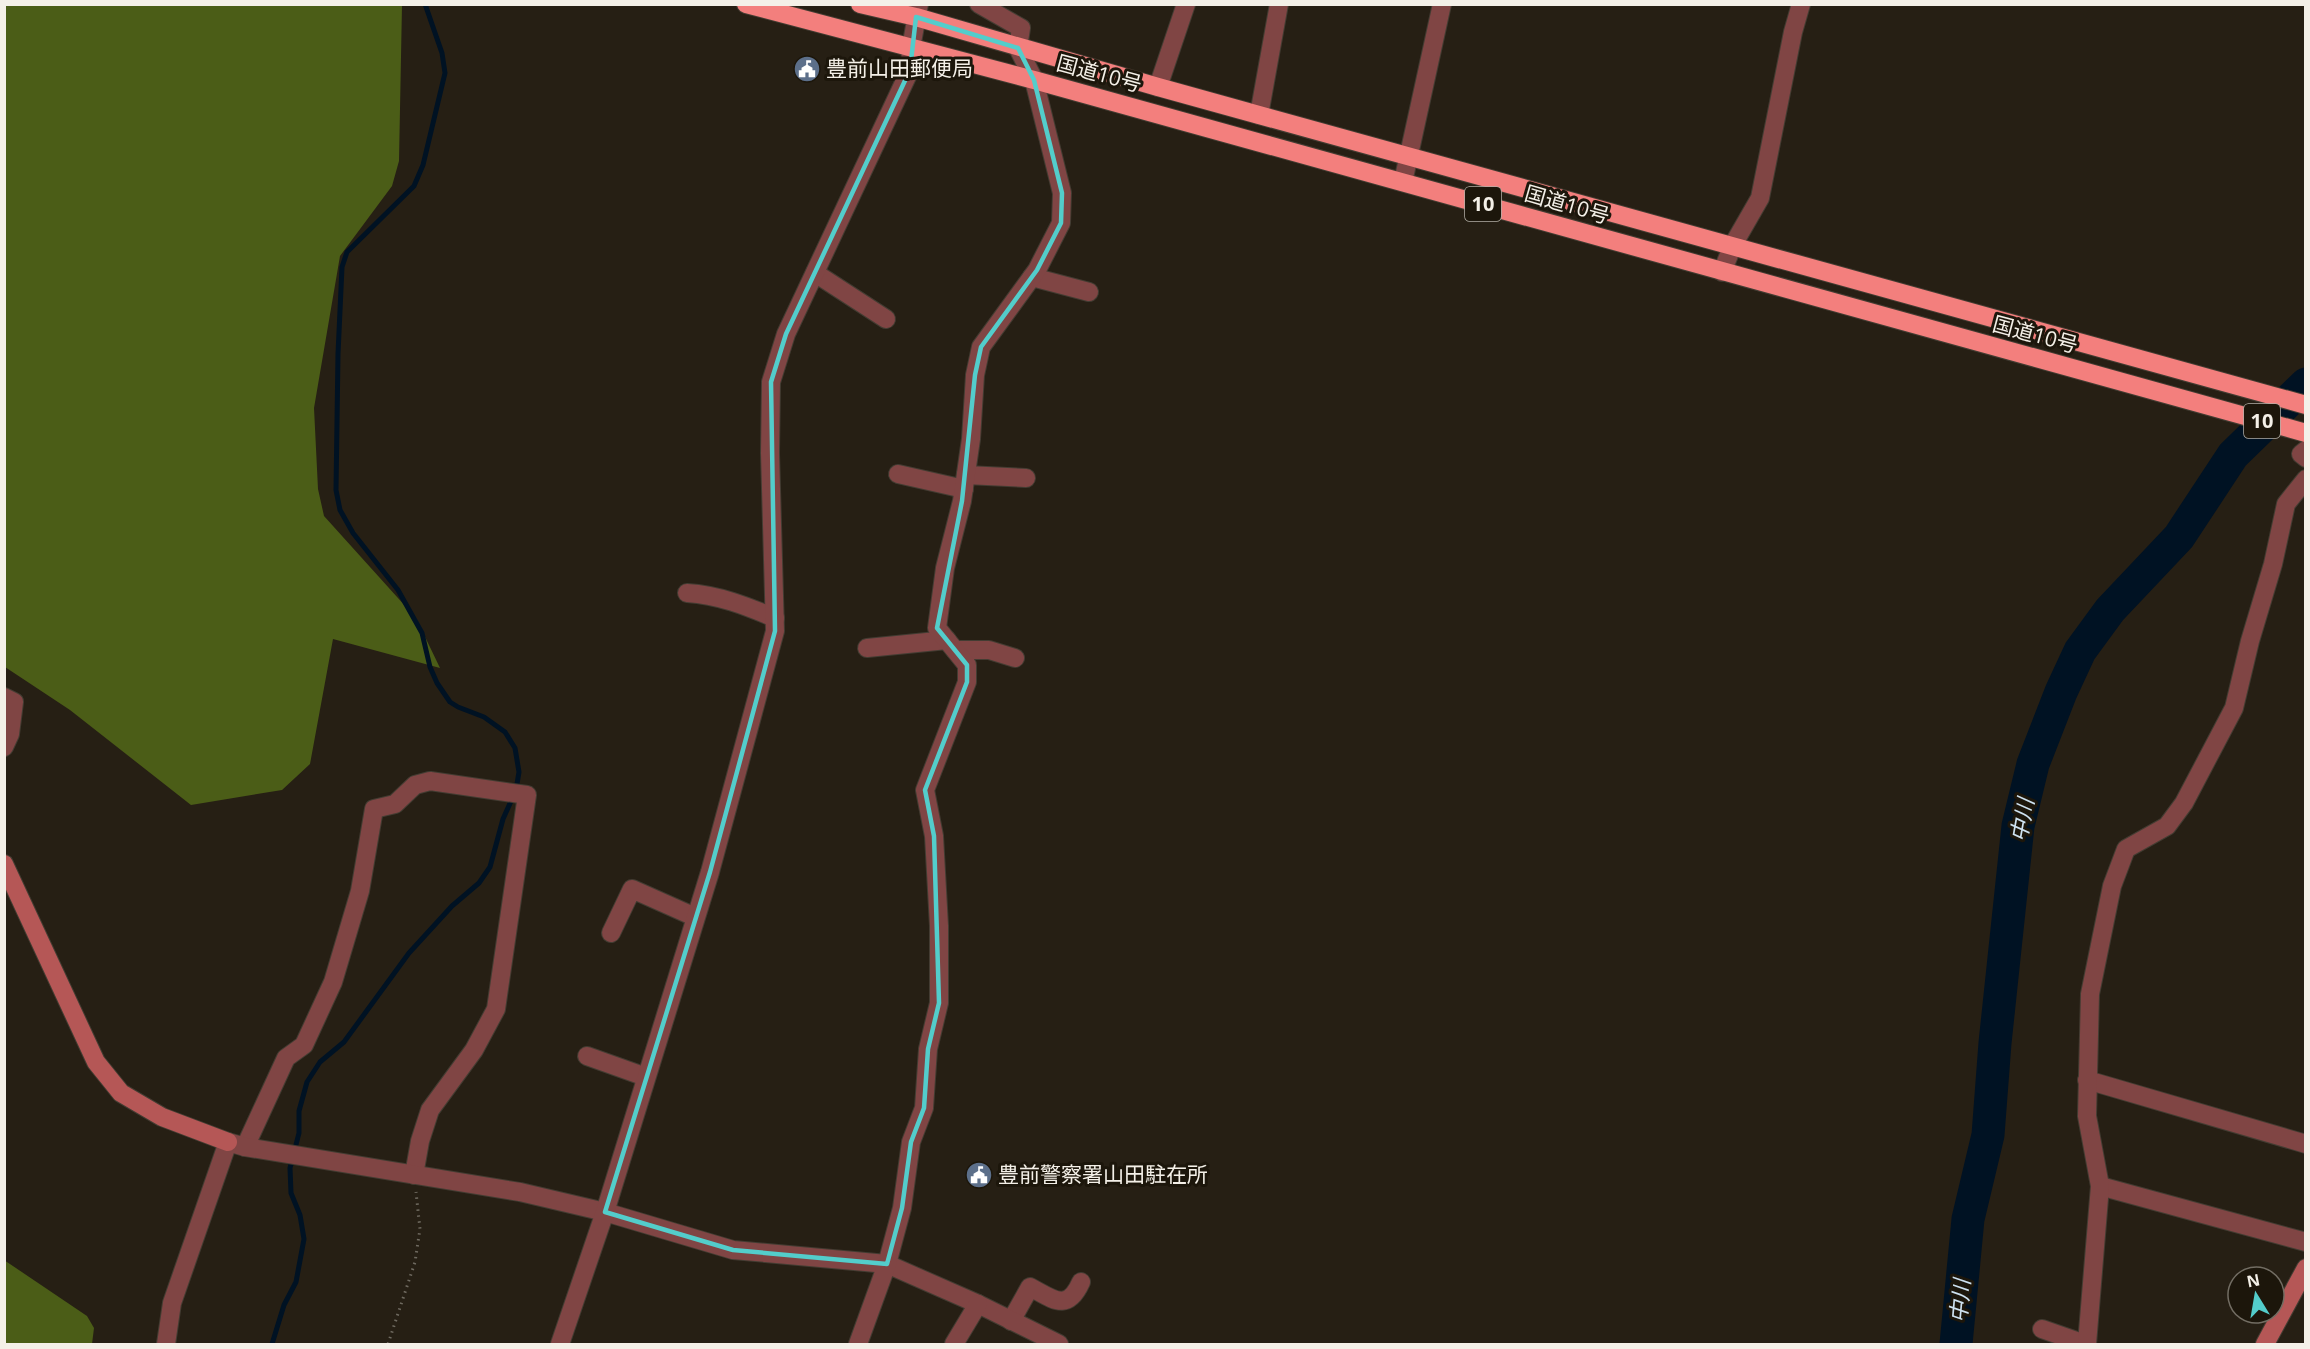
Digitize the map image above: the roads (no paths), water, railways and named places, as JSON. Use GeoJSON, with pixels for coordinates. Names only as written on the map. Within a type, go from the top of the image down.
{"type":"FeatureCollection","features":[{"type":"Feature","properties":{"kind":"highway","name":"国道10号"},"geometry":{"type":"LineString","coordinates":[[746,4],[1034,80],[2306,433]]}},
{"type":"Feature","properties":{"kind":"highway","name":"国道10号"},"geometry":{"type":"LineString","coordinates":[[861,4],[918,11],[1018,48],[2306,405]]}},
{"type":"Feature","properties":{"kind":"street"},"geometry":{"type":"LineString","coordinates":[[858,1344],[886,1264],[902,1208],[911,1142],[924,1108],[928,1049],[939,1003],[939,926],[934,847],[925,790],[967,682],[967,665],[937,628],[945,568],[965,482],[975,375],[981,347],[1032,277],[1061,223],[1062,193],[1034,80],[1018,48],[1020,28],[979,4]]}},
{"type":"Feature","properties":{"kind":"street"},"geometry":{"type":"LineString","coordinates":[[1158,87],[1186,4]]}},
{"type":"Feature","properties":{"kind":"street"},"geometry":{"type":"LineString","coordinates":[[1259,115],[1279,4]]}},
{"type":"Feature","properties":{"kind":"street"},"geometry":{"type":"LineString","coordinates":[[1403,182],[1442,4]]}},
{"type":"Feature","properties":{"kind":"street"},"geometry":{"type":"LineString","coordinates":[[1722,272],[1733,245],[1760,198],[1793,32],[1801,4]]}},
{"type":"Feature","properties":{"kind":"street"},"geometry":{"type":"LineString","coordinates":[[560,1344],[605,1212],[710,872],[775,631],[770,453],[771,382],[786,334],[910,70],[911,48],[918,11]]}},
{"type":"Feature","properties":{"kind":"street"},"geometry":{"type":"LineString","coordinates":[[815,273],[886,319]]}},
{"type":"Feature","properties":{"kind":"street"},"geometry":{"type":"LineString","coordinates":[[1032,277],[1089,292]]}},
{"type":"Feature","properties":{"kind":"street"},"geometry":{"type":"LineString","coordinates":[[2306,450],[2301,454],[2306,458]]}},
{"type":"Feature","properties":{"kind":"street"},"geometry":{"type":"LineString","coordinates":[[898,474],[965,482],[1026,478]]}},
{"type":"Feature","properties":{"kind":"street"},"geometry":{"type":"LineString","coordinates":[[2042,1329],[2086,1344],[2100,1186],[2087,1116],[2086,1080],[2090,994],[2112,886],[2126,849],[2167,826],[2184,803],[2234,708],[2250,641],[2273,564],[2286,504],[2306,479]]}},
{"type":"Feature","properties":{"kind":"street"},"geometry":{"type":"LineString","coordinates":[[687,594],[705,594],[729,600],[775,618]]}},
{"type":"Feature","properties":{"kind":"street"},"geometry":{"type":"LineString","coordinates":[[867,648],[951,645],[989,650],[1015,658]]}},
{"type":"Feature","properties":{"kind":"street"},"geometry":{"type":"LineString","coordinates":[[4,697],[14,702],[10,734],[4,747]]}},
{"type":"Feature","properties":{"kind":"street"},"geometry":{"type":"LineString","coordinates":[[166,1344],[172,1303],[236,1145],[286,1058],[304,1045],[333,982],[360,891],[374,809],[395,804],[415,785],[430,781],[527,795],[496,1009],[474,1050],[430,1110],[420,1141],[414,1174]]}},
{"type":"Feature","properties":{"kind":"street"},"geometry":{"type":"LineString","coordinates":[[4,864],[96,1062],[122,1093],[162,1117],[236,1145],[520,1192],[605,1212],[733,1250],[886,1264],[978,1304],[1059,1344]]}},
{"type":"Feature","properties":{"kind":"street"},"geometry":{"type":"LineString","coordinates":[[611,933],[632,889],[695,917]]}},
{"type":"Feature","properties":{"kind":"street"},"geometry":{"type":"LineString","coordinates":[[587,1056],[646,1077]]}},
{"type":"Feature","properties":{"kind":"street"},"geometry":{"type":"LineString","coordinates":[[2086,1080],[2306,1144]]}},
{"type":"Feature","properties":{"kind":"street"},"geometry":{"type":"LineString","coordinates":[[2100,1186],[2306,1242]]}},
{"type":"Feature","properties":{"kind":"street"},"geometry":{"type":"LineString","coordinates":[[2265,1344],[2306,1268]]}},
{"type":"Feature","properties":{"kind":"street"},"geometry":{"type":"LineString","coordinates":[[1011,1321],[1030,1287],[1059,1302],[1075,1295],[1081,1282]]}},
{"type":"Feature","properties":{"kind":"street"},"geometry":{"type":"LineString","coordinates":[[954,1344],[978,1304]]}},
{"type":"Feature","properties":{"kind":"waterway"},"geometry":{"type":"LineString","coordinates":[[272,1344],[284,1305],[296,1282],[304,1239],[300,1215],[291,1193],[290,1168],[299,1133],[299,1111],[307,1082],[320,1062],[344,1042],[409,953],[452,906],[479,883],[490,867],[503,819],[516,790],[519,772],[515,748],[505,732],[484,717],[450,702],[437,683],[430,667],[422,633],[398,590],[353,533],[340,510],[336,490],[342,267],[347,252],[414,186],[423,165],[445,73],[442,53],[425,4]]}},
{"type":"Feature","properties":{"kind":"waterway","name":"中川"},"geometry":{"type":"LineString","coordinates":[[1956,1344],[1968,1219],[1988,1135],[1995,1043],[2018,826],[2033,764],[2080,651],[2110,610],[2179,537],[2233,455],[2306,384]]}},
{"type":"Feature","properties":{"kind":"place","name":"豊前山田郵便局"},"geometry":{"type":"Point","coordinates":[807,69]}},
{"type":"Feature","properties":{"kind":"place","name":"豊前警察署山田駐在所"},"geometry":{"type":"Point","coordinates":[979,1175]}}]}
